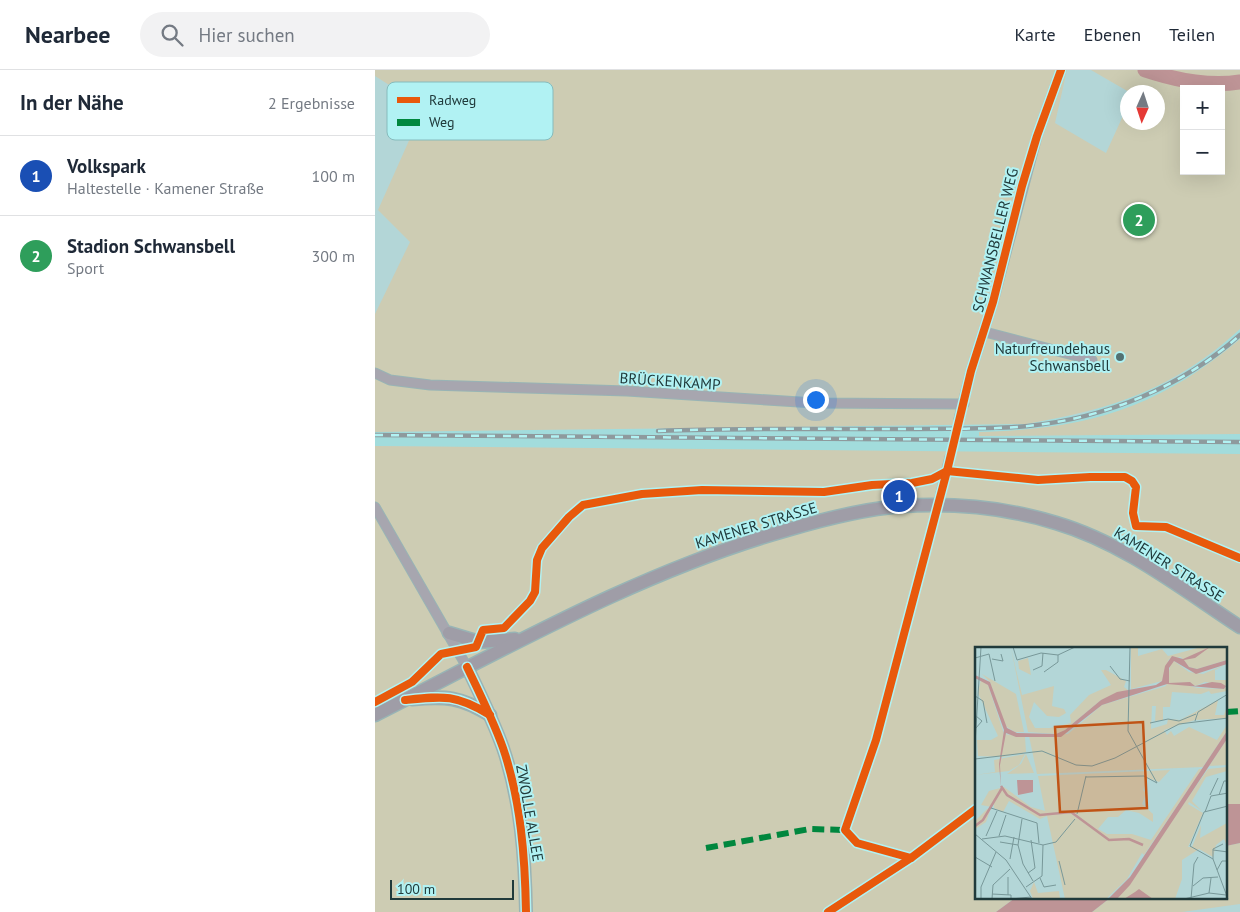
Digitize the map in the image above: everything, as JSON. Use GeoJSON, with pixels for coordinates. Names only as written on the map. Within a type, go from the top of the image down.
{"type":"FeatureCollection","features":[{"type":"Feature","properties":{"kind":"main road","name":"KAMENER STRASSE"},"geometry":{"type":"LineString","coordinates":[[375,715],[525,638],[669,571],[763,537],[856,513],[899,506],[938,505],[1022,514],[1073,529],[1126,553],[1240,627]]}},
{"type":"Feature","properties":{"kind":"main road"},"geometry":{"type":"LineString","coordinates":[[449,633],[479,642],[525,638]]}},
{"type":"Feature","properties":{"kind":"main road"},"geometry":{"type":"LineString","coordinates":[[405,700],[439,696],[458,698],[490,715]]}},
{"type":"Feature","properties":{"kind":"street","name":"SCHWANSBELLER WEG"},"geometry":{"type":"LineString","coordinates":[[959,418],[971,371],[985,332],[1032,153],[1061,70]]}},
{"type":"Feature","properties":{"kind":"street"},"geometry":{"type":"LineString","coordinates":[[985,332],[1093,360]]}},
{"type":"Feature","properties":{"kind":"street","name":"BRÜCKENKAMP"},"geometry":{"type":"LineString","coordinates":[[375,373],[390,380],[430,385],[627,391],[815,403],[964,404]]}},
{"type":"Feature","properties":{"kind":"street"},"geometry":{"type":"LineString","coordinates":[[938,505],[950,458]]}},
{"type":"Feature","properties":{"kind":"street"},"geometry":{"type":"LineString","coordinates":[[375,507],[467,667]]}},
{"type":"Feature","properties":{"kind":"street","name":"ZWOLLE ALLEE"},"geometry":{"type":"LineString","coordinates":[[467,667],[490,715],[510,773],[519,819],[525,873],[526,912]]}},
{"type":"Feature","properties":{"kind":"shaded area"},"geometry":{"type":"Polygon","coordinates":[[[1240,329],[1240,339],[1216,359],[1183,382],[1138,406],[1086,422],[1014,431],[979,433],[979,436],[1240,434],[1240,455],[375,446],[375,432],[1026,424],[1082,414],[1130,398],[1175,378],[1214,352],[1240,329]]]}},
{"type":"Feature","properties":{"kind":"shaded area"},"geometry":{"type":"Polygon","coordinates":[[[1227,804],[1240,804],[1240,843],[1227,846],[1227,804]]]}},
{"type":"Feature","properties":{"kind":"shaded area"},"geometry":{"type":"Polygon","coordinates":[[[1012,900],[1107,900],[1092,912],[996,912],[1012,900]]]}},
{"type":"Feature","properties":{"kind":"green space"},"geometry":{"type":"Polygon","coordinates":[[[375,70],[1067,70],[1055,123],[1106,153],[1120,122],[1120,130],[1165,130],[1165,85],[1120,85],[1120,87],[1091,70],[1240,70],[1240,329],[1191,367],[1141,393],[1087,411],[1026,424],[375,432],[375,314],[410,242],[378,210],[409,140],[553,140],[553,82],[387,82],[387,84],[375,76],[375,70]]]}},
{"type":"Feature","properties":{"kind":"green space"},"geometry":{"type":"Polygon","coordinates":[[[1240,339],[1240,434],[979,436],[979,432],[1053,426],[1086,420],[1118,411],[1149,399],[1179,383],[1240,339]]]}},
{"type":"Feature","properties":{"kind":"green space"},"geometry":{"type":"Polygon","coordinates":[[[375,446],[1240,454],[1240,804],[1227,804],[1227,647],[975,647],[975,900],[1012,900],[996,912],[375,912],[375,446]]]}},
{"type":"Feature","properties":{"kind":"green space"},"geometry":{"type":"Polygon","coordinates":[[[1240,843],[1240,904],[1182,912],[1092,912],[1107,900],[1227,900],[1227,846],[1240,843]]]}},
{"type":"Feature","properties":{"kind":"waterway"},"geometry":{"type":"LineString","coordinates":[[1145,70],[1192,82],[1216,84],[1240,82]]}},
{"type":"Feature","properties":{"kind":"tunnel"},"geometry":{"type":"LineString","coordinates":[[950,457],[959,419]]}},
{"type":"Feature","properties":{"kind":"railway"},"geometry":{"type":"LineString","coordinates":[[658,431],[983,428],[1028,426],[1057,422],[1086,416],[1114,407],[1168,385],[1217,354],[1240,335]]}},
{"type":"Feature","properties":{"kind":"railway"},"geometry":{"type":"LineString","coordinates":[[375,435],[1240,442]]}},
{"type":"Feature","properties":{"kind":"marked path"},"geometry":{"type":"LineString","coordinates":[[1227,712],[1240,711]]}},
{"type":"Feature","properties":{"kind":"marked path"},"geometry":{"type":"LineString","coordinates":[[706,848],[810,829],[845,830]]}},
{"type":"Feature","properties":{"kind":"cycle path"},"geometry":{"type":"LineString","coordinates":[[911,858],[857,843],[845,830],[876,740],[947,471],[971,371],[993,302],[1022,186],[1037,136],[1061,70]]}},
{"type":"Feature","properties":{"kind":"cycle path"},"geometry":{"type":"LineString","coordinates":[[375,702],[412,682],[441,654],[476,647],[483,630],[504,628],[530,601],[535,592],[537,560],[542,548],[569,517],[583,505],[642,494],[702,490],[824,492],[872,485],[912,483],[932,479],[947,471],[1038,480],[1125,477],[1132,481],[1136,487],[1133,513],[1136,526],[1166,527],[1240,558]]}},
{"type":"Feature","properties":{"kind":"cycle path"},"geometry":{"type":"LineString","coordinates":[[467,667],[503,748],[514,788],[521,829],[526,912]]}},
{"type":"Feature","properties":{"kind":"cycle path"},"geometry":{"type":"LineString","coordinates":[[405,700],[449,698],[468,703],[490,715]]}},
{"type":"Feature","properties":{"kind":"cycle path"},"geometry":{"type":"LineString","coordinates":[[828,912],[911,858],[975,810]]}},
{"type":"Feature","properties":{"kind":"place","name":"Stadion Schwansbell"},"geometry":{"type":"Point","coordinates":[1139,220]}},
{"type":"Feature","properties":{"kind":"place","name":"Naturfreundehaus Schwansbell"},"geometry":{"type":"Point","coordinates":[1120,357]}},
{"type":"Feature","properties":{"kind":"place","name":"Volkspark"},"geometry":{"type":"Point","coordinates":[899,496]}}]}
